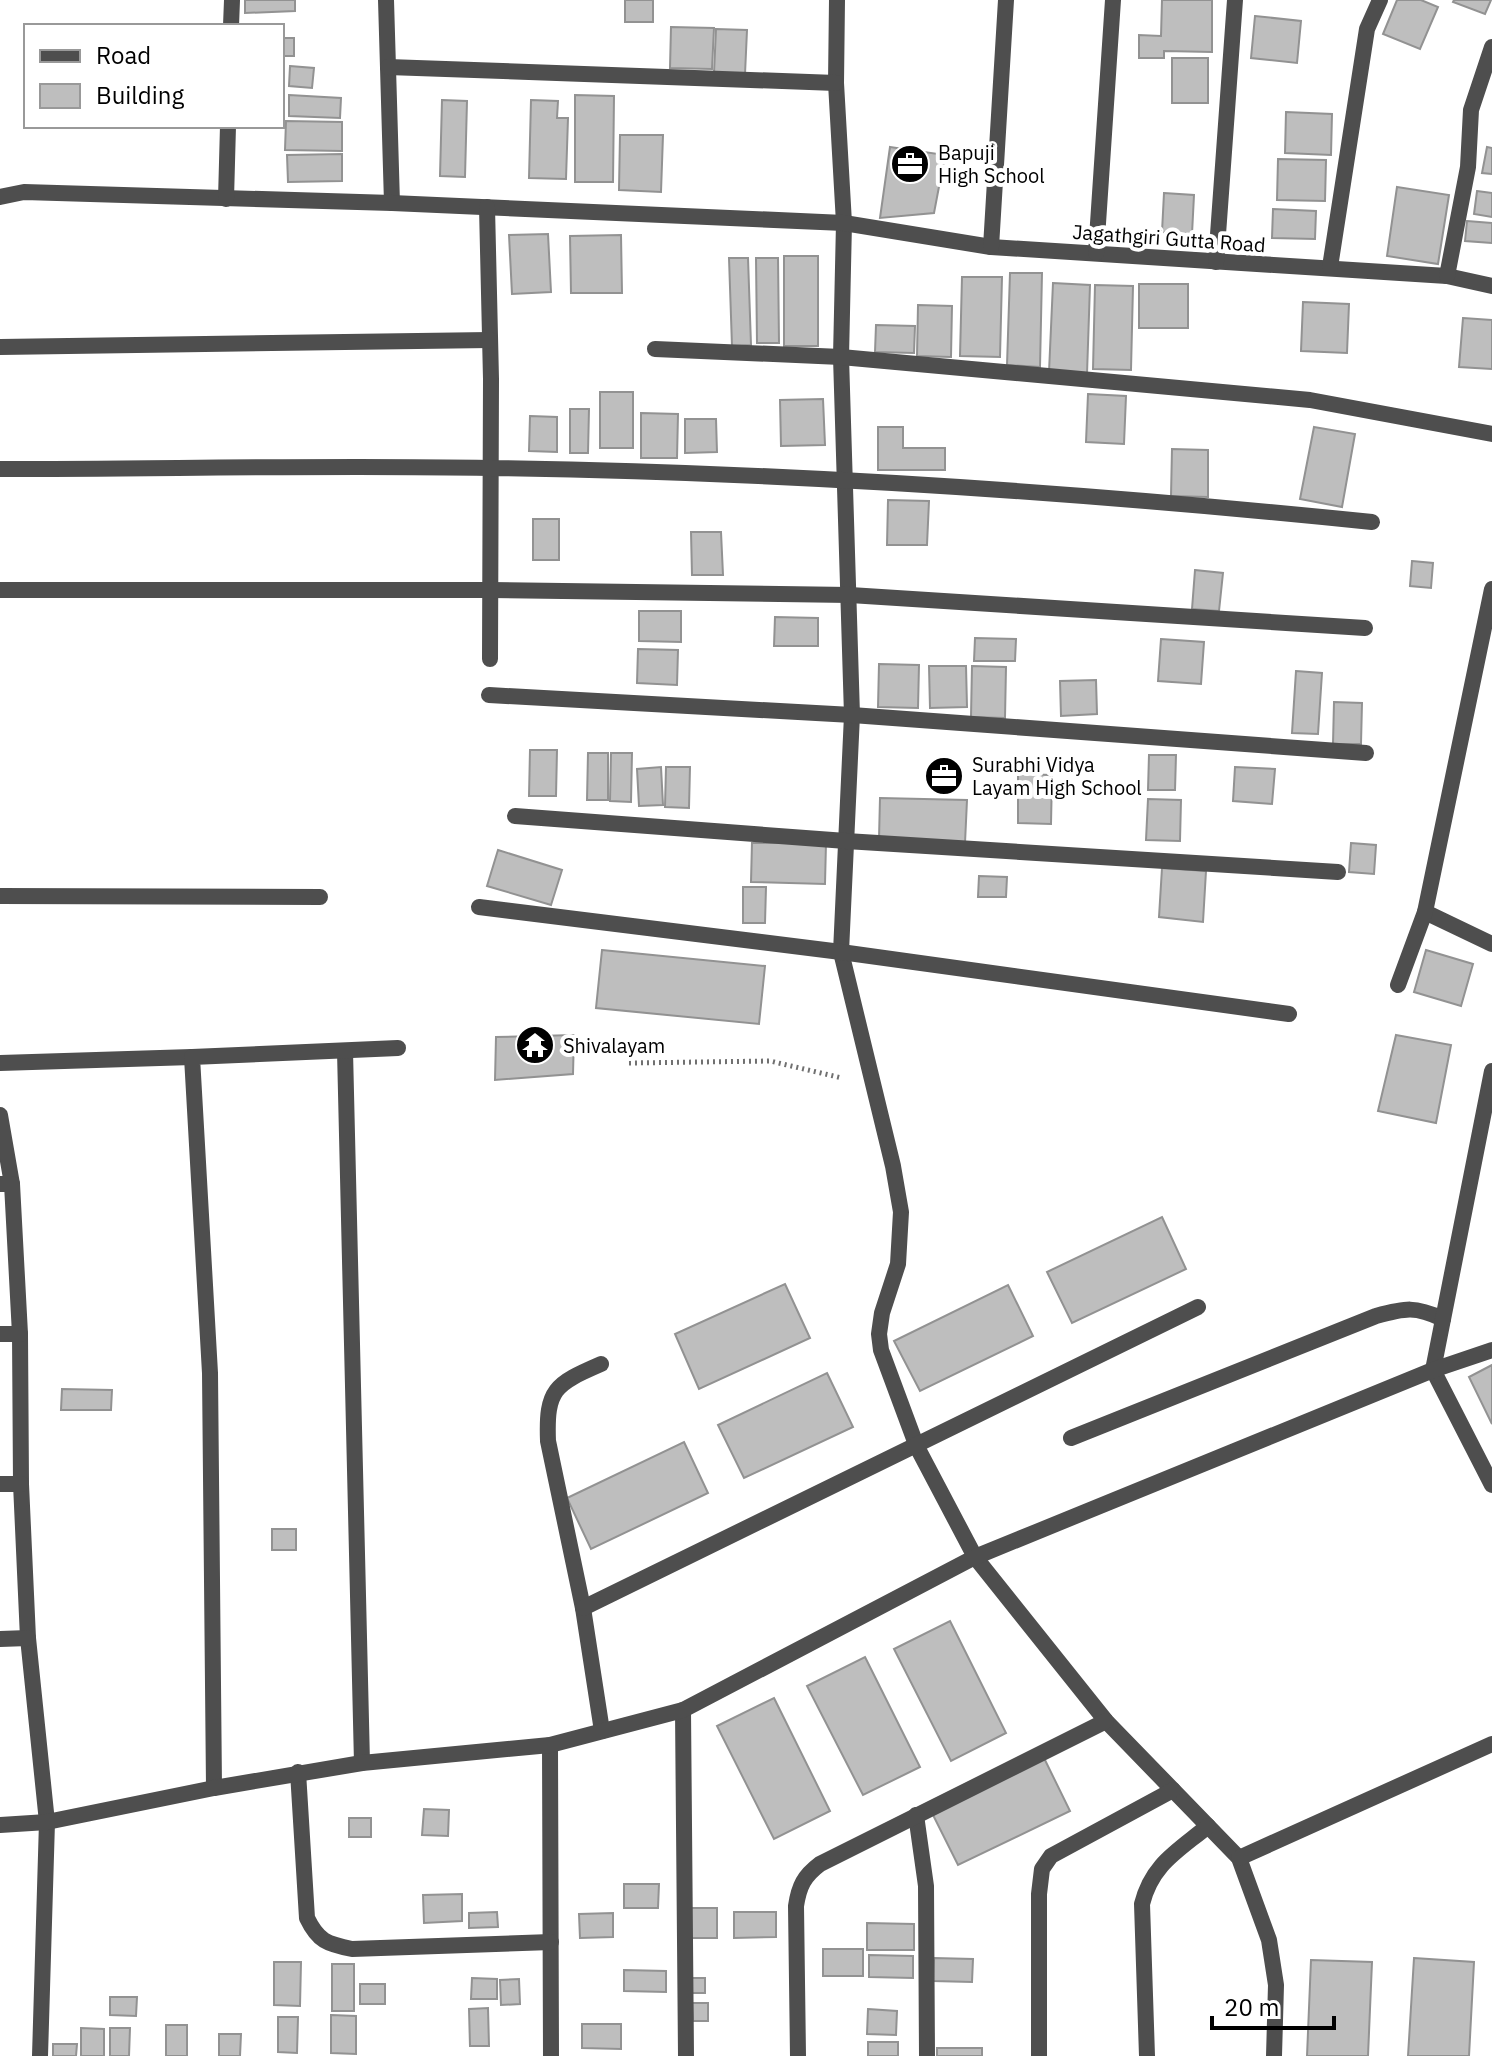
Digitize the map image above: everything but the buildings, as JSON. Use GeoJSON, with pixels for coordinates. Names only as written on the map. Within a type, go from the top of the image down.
{"type":"FeatureCollection","features":[{"type":"Feature","properties":{"kind":"street"},"geometry":{"type":"LineString","coordinates":[[231,24],[232,0]]}},
{"type":"Feature","properties":{"kind":"street"},"geometry":{"type":"LineString","coordinates":[[386,0],[392,203]]}},
{"type":"Feature","properties":{"kind":"street"},"geometry":{"type":"LineString","coordinates":[[837,0],[836,83],[844,223],[841,357],[852,715],[841,952],[893,1166],[901,1212],[898,1264],[882,1313],[879,1334],[881,1350],[917,1447],[975,1557],[1106,1721],[1239,1858],[1269,1940],[1276,1985],[1274,2056]]}},
{"type":"Feature","properties":{"kind":"street"},"geometry":{"type":"LineString","coordinates":[[991,247],[1006,0]]}},
{"type":"Feature","properties":{"kind":"street"},"geometry":{"type":"LineString","coordinates":[[1096,253],[1113,0]]}},
{"type":"Feature","properties":{"kind":"street"},"geometry":{"type":"LineString","coordinates":[[1216,262],[1235,0]]}},
{"type":"Feature","properties":{"kind":"street"},"geometry":{"type":"LineString","coordinates":[[1330,267],[1367,29],[1380,0]]}},
{"type":"Feature","properties":{"kind":"street"},"geometry":{"type":"LineString","coordinates":[[1447,276],[1468,167],[1471,110],[1492,47]]}},
{"type":"Feature","properties":{"kind":"street"},"geometry":{"type":"LineString","coordinates":[[388,67],[836,83]]}},
{"type":"Feature","properties":{"kind":"street"},"geometry":{"type":"LineString","coordinates":[[226,199],[228,128]]}},
{"type":"Feature","properties":{"kind":"street","name":"Jagathgiri Gutta Road"},"geometry":{"type":"LineString","coordinates":[[0,197],[24,192],[392,203],[844,223],[991,247],[1447,276],[1492,286]]}},
{"type":"Feature","properties":{"kind":"street"},"geometry":{"type":"LineString","coordinates":[[487,207],[490,659]]}},
{"type":"Feature","properties":{"kind":"street"},"geometry":{"type":"LineString","coordinates":[[0,347],[490,340]]}},
{"type":"Feature","properties":{"kind":"street"},"geometry":{"type":"LineString","coordinates":[[655,349],[841,357],[1310,400],[1492,434]]}},
{"type":"Feature","properties":{"kind":"street"},"geometry":{"type":"LineString","coordinates":[[0,469],[491,468],[846,480],[1372,522]]}},
{"type":"Feature","properties":{"kind":"street"},"geometry":{"type":"LineString","coordinates":[[1398,985],[1425,912],[1492,589]]}},
{"type":"Feature","properties":{"kind":"street"},"geometry":{"type":"LineString","coordinates":[[0,590],[490,590],[850,595],[1365,628]]}},
{"type":"Feature","properties":{"kind":"street"},"geometry":{"type":"LineString","coordinates":[[489,695],[852,715],[1366,753]]}},
{"type":"Feature","properties":{"kind":"street"},"geometry":{"type":"LineString","coordinates":[[515,816],[846,841],[1338,872]]}},
{"type":"Feature","properties":{"kind":"street"},"geometry":{"type":"LineString","coordinates":[[0,896],[320,897]]}},
{"type":"Feature","properties":{"kind":"street"},"geometry":{"type":"LineString","coordinates":[[479,907],[841,952],[1289,1014]]}},
{"type":"Feature","properties":{"kind":"street"},"geometry":{"type":"LineString","coordinates":[[1425,912],[1492,944]]}},
{"type":"Feature","properties":{"kind":"street"},"geometry":{"type":"LineString","coordinates":[[0,1063],[398,1048]]}},
{"type":"Feature","properties":{"kind":"street"},"geometry":{"type":"LineString","coordinates":[[345,1051],[362,1763]]}},
{"type":"Feature","properties":{"kind":"street"},"geometry":{"type":"LineString","coordinates":[[192,1057],[210,1373],[214,1788]]}},
{"type":"Feature","properties":{"kind":"street"},"geometry":{"type":"LineString","coordinates":[[1492,1071],[1433,1370],[1492,1485]]}},
{"type":"Feature","properties":{"kind":"street"},"geometry":{"type":"LineString","coordinates":[[0,1115],[20,1334],[21,1484],[28,1638],[47,1822],[40,2056]]}},
{"type":"Feature","properties":{"kind":"street"},"geometry":{"type":"LineString","coordinates":[[583,1608],[1198,1307]]}},
{"type":"Feature","properties":{"kind":"street"},"geometry":{"type":"LineString","coordinates":[[1071,1438],[1376,1316],[1407,1308],[1422,1309],[1443,1319]]}},
{"type":"Feature","properties":{"kind":"street"},"geometry":{"type":"LineString","coordinates":[[0,1334],[20,1334]]}},
{"type":"Feature","properties":{"kind":"street"},"geometry":{"type":"LineString","coordinates":[[0,1825],[47,1822],[298,1772],[550,1745],[683,1710],[975,1557],[1433,1370],[1492,1350]]}},
{"type":"Feature","properties":{"kind":"street"},"geometry":{"type":"LineString","coordinates":[[601,1364],[574,1376],[555,1390],[547,1412],[548,1441],[583,1608],[602,1731]]}},
{"type":"Feature","properties":{"kind":"street"},"geometry":{"type":"LineString","coordinates":[[0,1484],[21,1484]]}},
{"type":"Feature","properties":{"kind":"street"},"geometry":{"type":"LineString","coordinates":[[0,1639],[28,1638]]}},
{"type":"Feature","properties":{"kind":"street"},"geometry":{"type":"LineString","coordinates":[[683,1710],[686,2056]]}},
{"type":"Feature","properties":{"kind":"street"},"geometry":{"type":"LineString","coordinates":[[798,2056],[796,1906],[805,1875],[820,1864],[1106,1721]]}},
{"type":"Feature","properties":{"kind":"street"},"geometry":{"type":"LineString","coordinates":[[1239,1858],[1492,1744]]}},
{"type":"Feature","properties":{"kind":"street"},"geometry":{"type":"LineString","coordinates":[[550,1745],[551,2056]]}},
{"type":"Feature","properties":{"kind":"street"},"geometry":{"type":"LineString","coordinates":[[298,1772],[307,1918],[316,1935],[332,1945],[352,1949],[551,1942]]}},
{"type":"Feature","properties":{"kind":"street"},"geometry":{"type":"LineString","coordinates":[[1039,2056],[1039,1894],[1042,1869],[1051,1856],[1173,1790]]}},
{"type":"Feature","properties":{"kind":"street"},"geometry":{"type":"LineString","coordinates":[[916,1815],[926,1886],[927,2056]]}},
{"type":"Feature","properties":{"kind":"street"},"geometry":{"type":"LineString","coordinates":[[1147,2056],[1142,1904],[1147,1884],[1155,1870],[1208,1826]]}},
{"type":"Feature","properties":{"kind":"path"},"geometry":{"type":"LineString","coordinates":[[629,1063],[770,1061],[874,1086]]}},
{"type":"Feature","properties":{"kind":"place","name":"Bapuji High School"},"geometry":{"type":"Point","coordinates":[910,164]}},
{"type":"Feature","properties":{"kind":"place","name":"Surabhi Vidya Layam High School"},"geometry":{"type":"Point","coordinates":[944,776]}},
{"type":"Feature","properties":{"kind":"place","name":"Shivalayam"},"geometry":{"type":"Point","coordinates":[535,1045]}}]}
